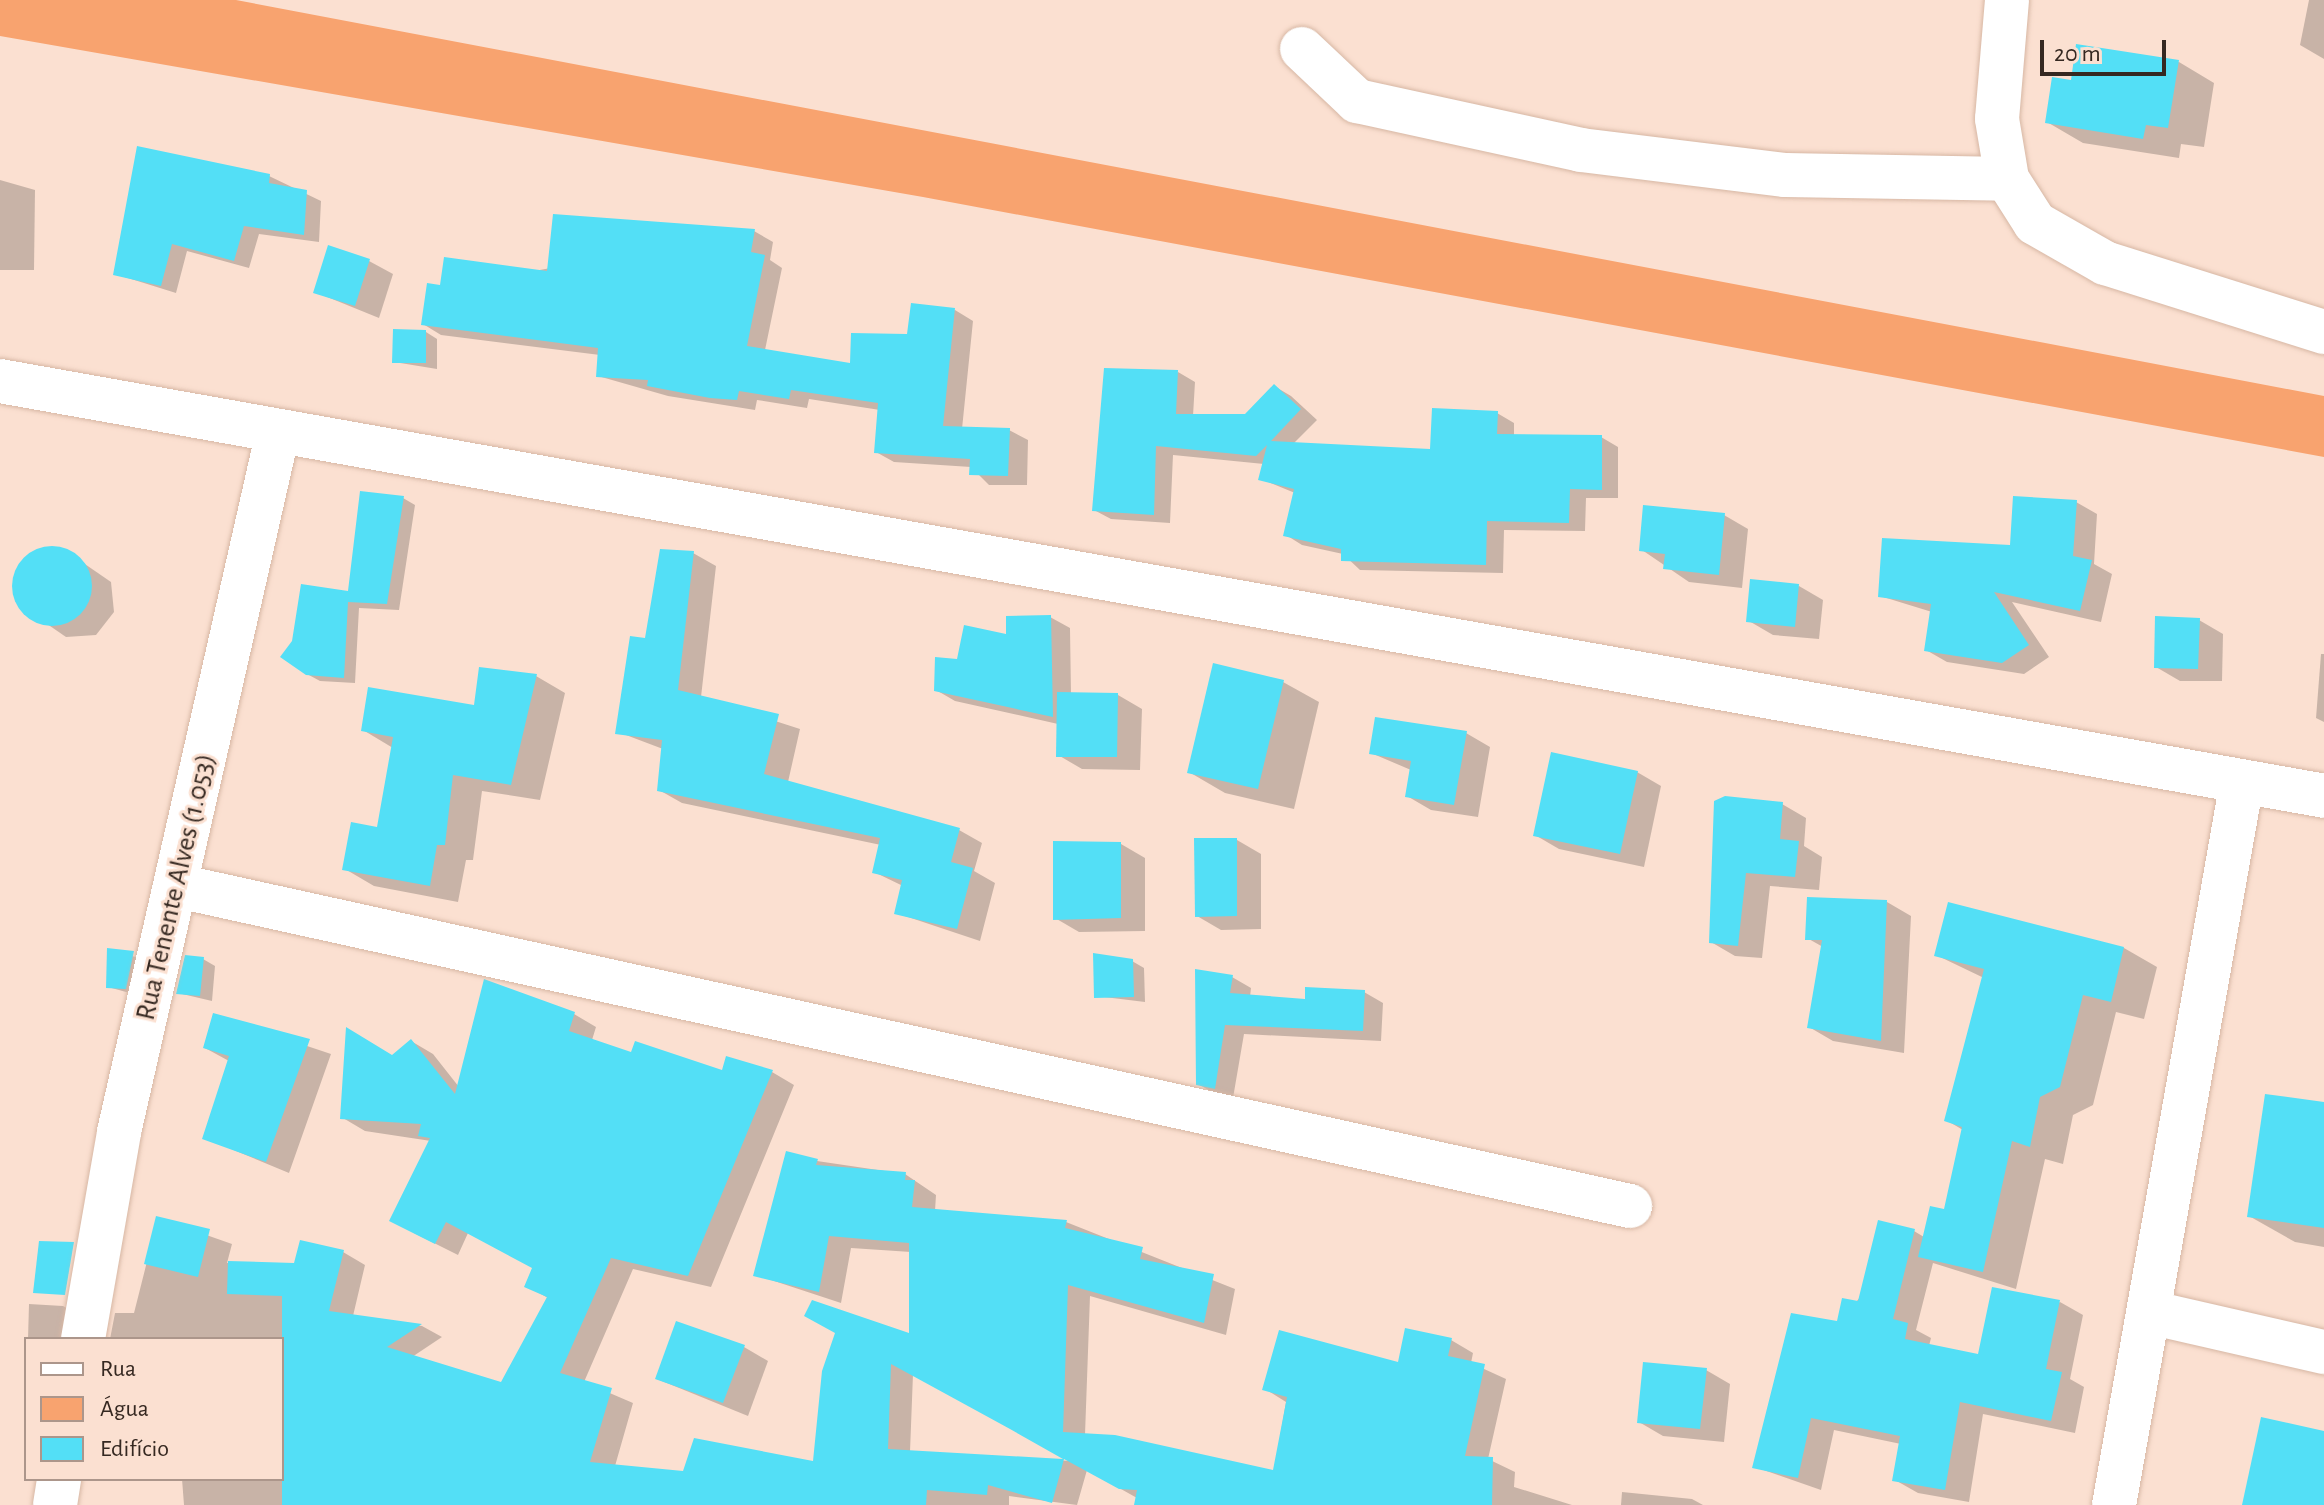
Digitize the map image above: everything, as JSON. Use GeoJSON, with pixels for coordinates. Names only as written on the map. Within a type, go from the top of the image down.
{"type":"FeatureCollection","features":[{"type":"Feature","properties":{"kind":"street"},"geometry":{"type":"LineString","coordinates":[[2007,0],[1997,119],[2007,179],[2035,223],[2105,263],[2324,332]]}},
{"type":"Feature","properties":{"kind":"street"},"geometry":{"type":"LineString","coordinates":[[1302,49],[1357,101],[1581,150],[1785,175],[2007,179]]}},
{"type":"Feature","properties":{"kind":"street"},"geometry":{"type":"LineString","coordinates":[[0,381],[277,436],[2324,796]]}},
{"type":"Feature","properties":{"kind":"street","name":"Rua Tenente Alves (1.053)"},"geometry":{"type":"LineString","coordinates":[[83,1337],[119,1132],[178,886],[277,436]]}},
{"type":"Feature","properties":{"kind":"street"},"geometry":{"type":"LineString","coordinates":[[2114,1505],[2242,781]]}},
{"type":"Feature","properties":{"kind":"street"},"geometry":{"type":"LineString","coordinates":[[178,886],[1630,1206]]}},
{"type":"Feature","properties":{"kind":"street"},"geometry":{"type":"LineString","coordinates":[[2149,1312],[2324,1352]]}},
{"type":"Feature","properties":{"kind":"street"},"geometry":{"type":"LineString","coordinates":[[55,1505],[59,1481]]}},
{"type":"Feature","properties":{"kind":"water"},"geometry":{"type":"Polygon","coordinates":[[[0,0],[236,0],[2324,396],[2324,457],[923,197],[0,36],[0,0]]]}},
{"type":"Feature","properties":{"kind":"building"},"geometry":{"type":"Polygon","coordinates":[[[2076,44],[2179,60],[2168,128],[2146,125],[2143,139],[2045,123],[2052,77],[2071,80],[2076,44]]]}},
{"type":"Feature","properties":{"kind":"building"},"geometry":{"type":"Polygon","coordinates":[[[137,146],[270,174],[269,183],[307,190],[304,235],[244,226],[234,261],[172,244],[161,286],[113,275],[137,146]]]}},
{"type":"Feature","properties":{"kind":"building"},"geometry":{"type":"Polygon","coordinates":[[[553,214],[755,229],[751,252],[765,255],[747,346],[850,363],[851,333],[907,334],[911,303],[955,308],[943,426],[1010,428],[1008,476],[969,475],[970,459],[874,453],[878,403],[791,390],[789,399],[739,391],[737,400],[710,398],[647,386],[648,380],[596,377],[598,348],[421,325],[427,283],[440,285],[444,257],[547,271],[553,214]]]}},
{"type":"Feature","properties":{"kind":"building"},"geometry":{"type":"Polygon","coordinates":[[[328,245],[370,259],[355,306],[313,293],[328,245]]]}},
{"type":"Feature","properties":{"kind":"building"},"geometry":{"type":"Polygon","coordinates":[[[393,329],[426,330],[426,363],[392,363],[393,329]]]}},
{"type":"Feature","properties":{"kind":"building"},"geometry":{"type":"Polygon","coordinates":[[[1104,368],[1178,370],[1176,414],[1245,414],[1274,384],[1301,409],[1271,441],[1430,449],[1432,408],[1498,411],[1497,434],[1602,435],[1602,490],[1570,489],[1569,523],[1487,521],[1486,565],[1341,561],[1341,549],[1283,536],[1294,489],[1258,480],[1267,445],[1256,456],[1156,446],[1154,515],[1092,511],[1104,368]]]}},
{"type":"Feature","properties":{"kind":"building"},"geometry":{"type":"Polygon","coordinates":[[[360,491],[404,496],[387,604],[348,602],[344,678],[306,675],[280,657],[292,641],[301,584],[348,591],[360,491]]]}},
{"type":"Feature","properties":{"kind":"building"},"geometry":{"type":"Polygon","coordinates":[[[2013,496],[2077,500],[2073,556],[2092,560],[2080,611],[1994,592],[2029,645],[2002,663],[1924,651],[1931,604],[1878,597],[1882,538],[2010,545],[2013,496]]]}},
{"type":"Feature","properties":{"kind":"building"},"geometry":{"type":"Polygon","coordinates":[[[1643,505],[1725,513],[1719,575],[1663,569],[1665,554],[1639,551],[1643,505]]]}},
{"type":"Feature","properties":{"kind":"building"},"geometry":{"type":"Polygon","coordinates":[[[52,546],[67,549],[80,558],[89,571],[92,586],[89,601],[80,614],[67,623],[52,626],[37,623],[24,614],[15,601],[12,586],[15,571],[24,558],[37,549],[52,546]]]}},
{"type":"Feature","properties":{"kind":"building"},"geometry":{"type":"Polygon","coordinates":[[[660,549],[694,551],[678,690],[779,714],[764,774],[960,828],[951,862],[973,868],[957,929],[894,914],[902,880],[872,873],[880,838],[657,791],[662,740],[615,734],[630,636],[645,638],[660,549]]]}},
{"type":"Feature","properties":{"kind":"building"},"geometry":{"type":"Polygon","coordinates":[[[1750,579],[1799,584],[1795,627],[1746,622],[1750,579]]]}},
{"type":"Feature","properties":{"kind":"building"},"geometry":{"type":"Polygon","coordinates":[[[1051,615],[1053,717],[934,691],[935,657],[957,659],[964,625],[1006,634],[1006,616],[1051,615]]]}},
{"type":"Feature","properties":{"kind":"building"},"geometry":{"type":"Polygon","coordinates":[[[2155,616],[2200,618],[2198,669],[2154,668],[2155,616]]]}},
{"type":"Feature","properties":{"kind":"building"},"geometry":{"type":"Polygon","coordinates":[[[1213,663],[1284,680],[1258,789],[1187,773],[1213,663]]]}},
{"type":"Feature","properties":{"kind":"building"},"geometry":{"type":"Polygon","coordinates":[[[479,667],[537,674],[511,785],[453,775],[445,845],[437,845],[430,886],[342,870],[351,822],[377,827],[393,737],[361,731],[368,687],[474,705],[479,667]]]}},
{"type":"Feature","properties":{"kind":"building"},"geometry":{"type":"Polygon","coordinates":[[[1057,692],[1118,693],[1117,757],[1056,757],[1057,692]]]}},
{"type":"Feature","properties":{"kind":"building"},"geometry":{"type":"Polygon","coordinates":[[[1375,717],[1467,731],[1454,805],[1405,797],[1411,761],[1369,754],[1375,717]]]}},
{"type":"Feature","properties":{"kind":"building"},"geometry":{"type":"Polygon","coordinates":[[[1551,752],[1638,771],[1620,854],[1533,836],[1551,752]]]}},
{"type":"Feature","properties":{"kind":"building"},"geometry":{"type":"Polygon","coordinates":[[[1725,796],[1783,802],[1780,839],[1799,841],[1795,877],[1746,873],[1738,946],[1709,943],[1714,801],[1725,796]]]}},
{"type":"Feature","properties":{"kind":"building"},"geometry":{"type":"Polygon","coordinates":[[[1194,838],[1237,838],[1237,916],[1195,917],[1194,838]]]}},
{"type":"Feature","properties":{"kind":"building"},"geometry":{"type":"Polygon","coordinates":[[[1053,841],[1121,842],[1121,918],[1053,920],[1053,841]]]}},
{"type":"Feature","properties":{"kind":"building"},"geometry":{"type":"Polygon","coordinates":[[[1807,897],[1887,900],[1881,1041],[1807,1028],[1822,940],[1805,940],[1807,897]]]}},
{"type":"Feature","properties":{"kind":"building"},"geometry":{"type":"Polygon","coordinates":[[[1948,902],[2124,947],[2111,1002],[2083,995],[2060,1087],[2040,1097],[2030,1147],[2012,1141],[1983,1272],[1918,1257],[1930,1206],[1944,1209],[1962,1127],[1944,1121],[1984,969],[1934,956],[1948,902]]]}},
{"type":"Feature","properties":{"kind":"building"},"geometry":{"type":"Polygon","coordinates":[[[107,948],[134,951],[126,989],[106,988],[107,948]]]}},
{"type":"Feature","properties":{"kind":"building"},"geometry":{"type":"Polygon","coordinates":[[[1093,953],[1133,959],[1134,997],[1094,998],[1093,953]]]}},
{"type":"Feature","properties":{"kind":"building"},"geometry":{"type":"Polygon","coordinates":[[[185,955],[204,957],[200,996],[176,994],[185,955]]]}},
{"type":"Feature","properties":{"kind":"building"},"geometry":{"type":"Polygon","coordinates":[[[1195,969],[1233,975],[1230,993],[1305,999],[1305,987],[1365,990],[1363,1031],[1225,1025],[1215,1089],[1196,1085],[1195,969]]]}},
{"type":"Feature","properties":{"kind":"building"},"geometry":{"type":"Polygon","coordinates":[[[484,979],[575,1012],[569,1031],[631,1052],[635,1041],[722,1070],[726,1056],[773,1070],[688,1276],[611,1258],[560,1373],[612,1388],[590,1462],[683,1471],[694,1438],[813,1461],[822,1371],[835,1333],[804,1316],[812,1300],[909,1333],[909,1243],[829,1236],[819,1292],[753,1276],[786,1151],[818,1159],[816,1165],[906,1172],[905,1180],[915,1180],[912,1207],[1067,1220],[1065,1228],[1143,1247],[1140,1259],[1214,1274],[1204,1323],[1068,1285],[1063,1432],[1115,1435],[1273,1470],[1287,1397],[1262,1390],[1279,1330],[1398,1362],[1405,1328],[1452,1338],[1448,1356],[1485,1364],[1465,1456],[1493,1457],[1492,1505],[1134,1505],[1137,1490],[1119,1489],[1064,1459],[1052,1503],[988,1485],[987,1495],[927,1490],[926,1505],[282,1505],[282,1296],[227,1294],[228,1261],[294,1263],[300,1240],[344,1250],[329,1311],[422,1324],[387,1347],[501,1382],[547,1297],[524,1287],[532,1268],[446,1222],[435,1244],[389,1221],[430,1138],[418,1136],[421,1124],[340,1119],[346,1027],[392,1055],[411,1039],[455,1094],[484,979]],[[891,1364],[888,1449],[1063,1459],[1010,1429],[891,1364]]]}},
{"type":"Feature","properties":{"kind":"building"},"geometry":{"type":"Polygon","coordinates":[[[213,1013],[310,1039],[266,1162],[202,1139],[229,1056],[203,1048],[213,1013]]]}},
{"type":"Feature","properties":{"kind":"building"},"geometry":{"type":"Polygon","coordinates":[[[2265,1094],[2324,1102],[2324,1228],[2247,1217],[2265,1094]]]}},
{"type":"Feature","properties":{"kind":"building"},"geometry":{"type":"Polygon","coordinates":[[[156,1216],[210,1229],[198,1277],[144,1264],[156,1216]]]}},
{"type":"Feature","properties":{"kind":"building"},"geometry":{"type":"Polygon","coordinates":[[[1878,1220],[1915,1229],[1893,1319],[1908,1323],[1905,1339],[1978,1354],[1992,1287],[2060,1300],[2046,1369],[2062,1372],[2051,1421],[1960,1402],[1945,1490],[1892,1481],[1900,1436],[1811,1418],[1798,1478],[1752,1468],[1791,1313],[1837,1321],[1842,1298],[1858,1301],[1878,1220]]]}},
{"type":"Feature","properties":{"kind":"building"},"geometry":{"type":"Polygon","coordinates":[[[39,1241],[74,1242],[65,1295],[33,1293],[39,1241]]]}},
{"type":"Feature","properties":{"kind":"building"},"geometry":{"type":"Polygon","coordinates":[[[676,1321],[745,1345],[723,1403],[655,1379],[676,1321]]]}},
{"type":"Feature","properties":{"kind":"building"},"geometry":{"type":"Polygon","coordinates":[[[1643,1362],[1707,1368],[1700,1429],[1637,1423],[1643,1362]]]}},
{"type":"Feature","properties":{"kind":"building"},"geometry":{"type":"Polygon","coordinates":[[[2261,1417],[2324,1431],[2324,1505],[2242,1505],[2261,1417]]]}}]}
